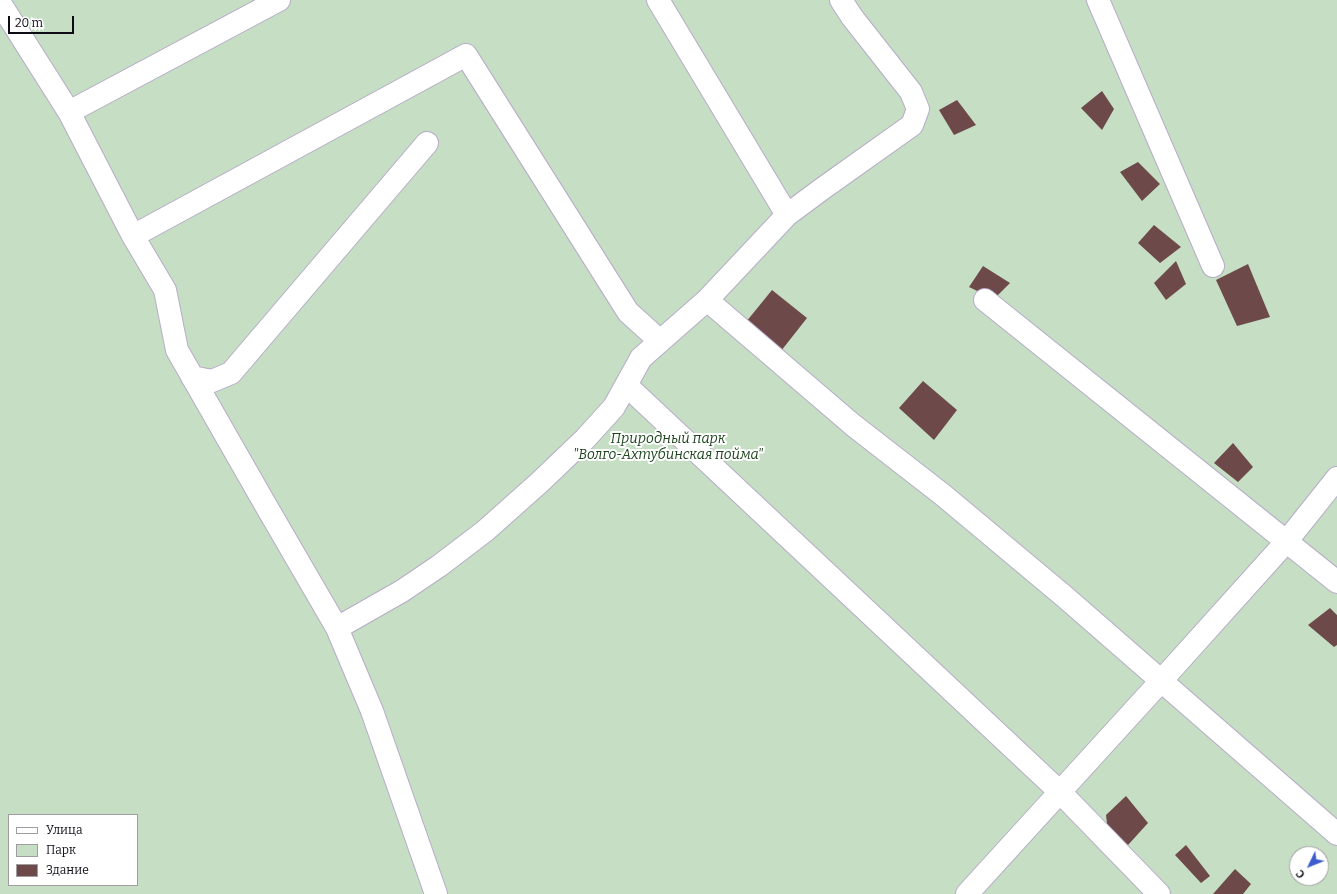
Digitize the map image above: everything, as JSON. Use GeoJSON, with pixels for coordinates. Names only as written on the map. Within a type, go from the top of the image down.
{"type":"FeatureCollection","features":[{"type":"Feature","properties":{"kind":"street"},"geometry":{"type":"LineString","coordinates":[[69,112],[279,0]]}},
{"type":"Feature","properties":{"kind":"street"},"geometry":{"type":"LineString","coordinates":[[658,0],[787,215]]}},
{"type":"Feature","properties":{"kind":"street"},"geometry":{"type":"LineString","coordinates":[[337,628],[402,591],[439,566],[485,530],[540,482],[585,439],[614,407],[641,358],[707,300],[787,215],[912,125],[918,109],[911,92],[852,17],[841,0]]}},
{"type":"Feature","properties":{"kind":"street"},"geometry":{"type":"LineString","coordinates":[[1098,0],[1213,266]]}},
{"type":"Feature","properties":{"kind":"street"},"geometry":{"type":"LineString","coordinates":[[0,3],[69,112],[133,236],[165,290],[177,350],[337,628],[372,711],[436,894]]}},
{"type":"Feature","properties":{"kind":"street"},"geometry":{"type":"LineString","coordinates":[[133,236],[466,54],[628,312],[660,341]]}},
{"type":"Feature","properties":{"kind":"street"},"geometry":{"type":"LineString","coordinates":[[192,377],[212,381],[231,373],[427,143]]}},
{"type":"Feature","properties":{"kind":"street"},"geometry":{"type":"LineString","coordinates":[[707,300],[853,425],[943,495],[1065,597],[1337,834]]}},
{"type":"Feature","properties":{"kind":"street"},"geometry":{"type":"LineString","coordinates":[[985,300],[1337,582]]}},
{"type":"Feature","properties":{"kind":"street"},"geometry":{"type":"LineString","coordinates":[[626,385],[1060,792],[1159,894]]}},
{"type":"Feature","properties":{"kind":"street"},"geometry":{"type":"LineString","coordinates":[[967,894],[1286,542],[1337,478]]}},
{"type":"Feature","properties":{"kind":"green space","name":"Природный парк \"Волго-Ахтубинская пойма\""},"geometry":{"type":"Polygon","coordinates":[[[0,0],[1337,0],[1337,894],[0,894],[0,0]]]}},
{"type":"Feature","properties":{"kind":"building"},"geometry":{"type":"Polygon","coordinates":[[[1102,91],[1114,109],[1102,130],[1081,108],[1102,91]]]}},
{"type":"Feature","properties":{"kind":"building"},"geometry":{"type":"Polygon","coordinates":[[[957,100],[976,125],[954,135],[939,110],[957,100]]]}},
{"type":"Feature","properties":{"kind":"building"},"geometry":{"type":"Polygon","coordinates":[[[1138,162],[1160,184],[1142,201],[1120,172],[1138,162]]]}},
{"type":"Feature","properties":{"kind":"building"},"geometry":{"type":"Polygon","coordinates":[[[1154,225],[1181,247],[1160,263],[1138,243],[1154,225]]]}},
{"type":"Feature","properties":{"kind":"building"},"geometry":{"type":"Polygon","coordinates":[[[1176,261],[1186,284],[1166,300],[1154,283],[1176,261]]]}},
{"type":"Feature","properties":{"kind":"building"},"geometry":{"type":"Polygon","coordinates":[[[1248,264],[1270,317],[1237,326],[1216,280],[1248,264]]]}},
{"type":"Feature","properties":{"kind":"building"},"geometry":{"type":"Polygon","coordinates":[[[983,266],[1010,283],[994,299],[969,287],[983,266]]]}},
{"type":"Feature","properties":{"kind":"building"},"geometry":{"type":"Polygon","coordinates":[[[772,290],[807,318],[781,351],[746,322],[772,290]]]}},
{"type":"Feature","properties":{"kind":"building"},"geometry":{"type":"Polygon","coordinates":[[[923,381],[957,410],[934,440],[899,408],[923,381]]]}},
{"type":"Feature","properties":{"kind":"building"},"geometry":{"type":"Polygon","coordinates":[[[1233,443],[1253,467],[1238,482],[1214,463],[1233,443]]]}},
{"type":"Feature","properties":{"kind":"building"},"geometry":{"type":"Polygon","coordinates":[[[1330,608],[1337,615],[1337,645],[1334,647],[1308,625],[1330,608]]]}},
{"type":"Feature","properties":{"kind":"building"},"geometry":{"type":"Polygon","coordinates":[[[1126,796],[1148,823],[1128,845],[1108,832],[1106,815],[1126,796]]]}},
{"type":"Feature","properties":{"kind":"building"},"geometry":{"type":"Polygon","coordinates":[[[1186,845],[1210,876],[1201,883],[1175,855],[1186,845]]]}},
{"type":"Feature","properties":{"kind":"building"},"geometry":{"type":"Polygon","coordinates":[[[1235,869],[1251,884],[1243,894],[1213,894],[1235,869]]]}}]}
